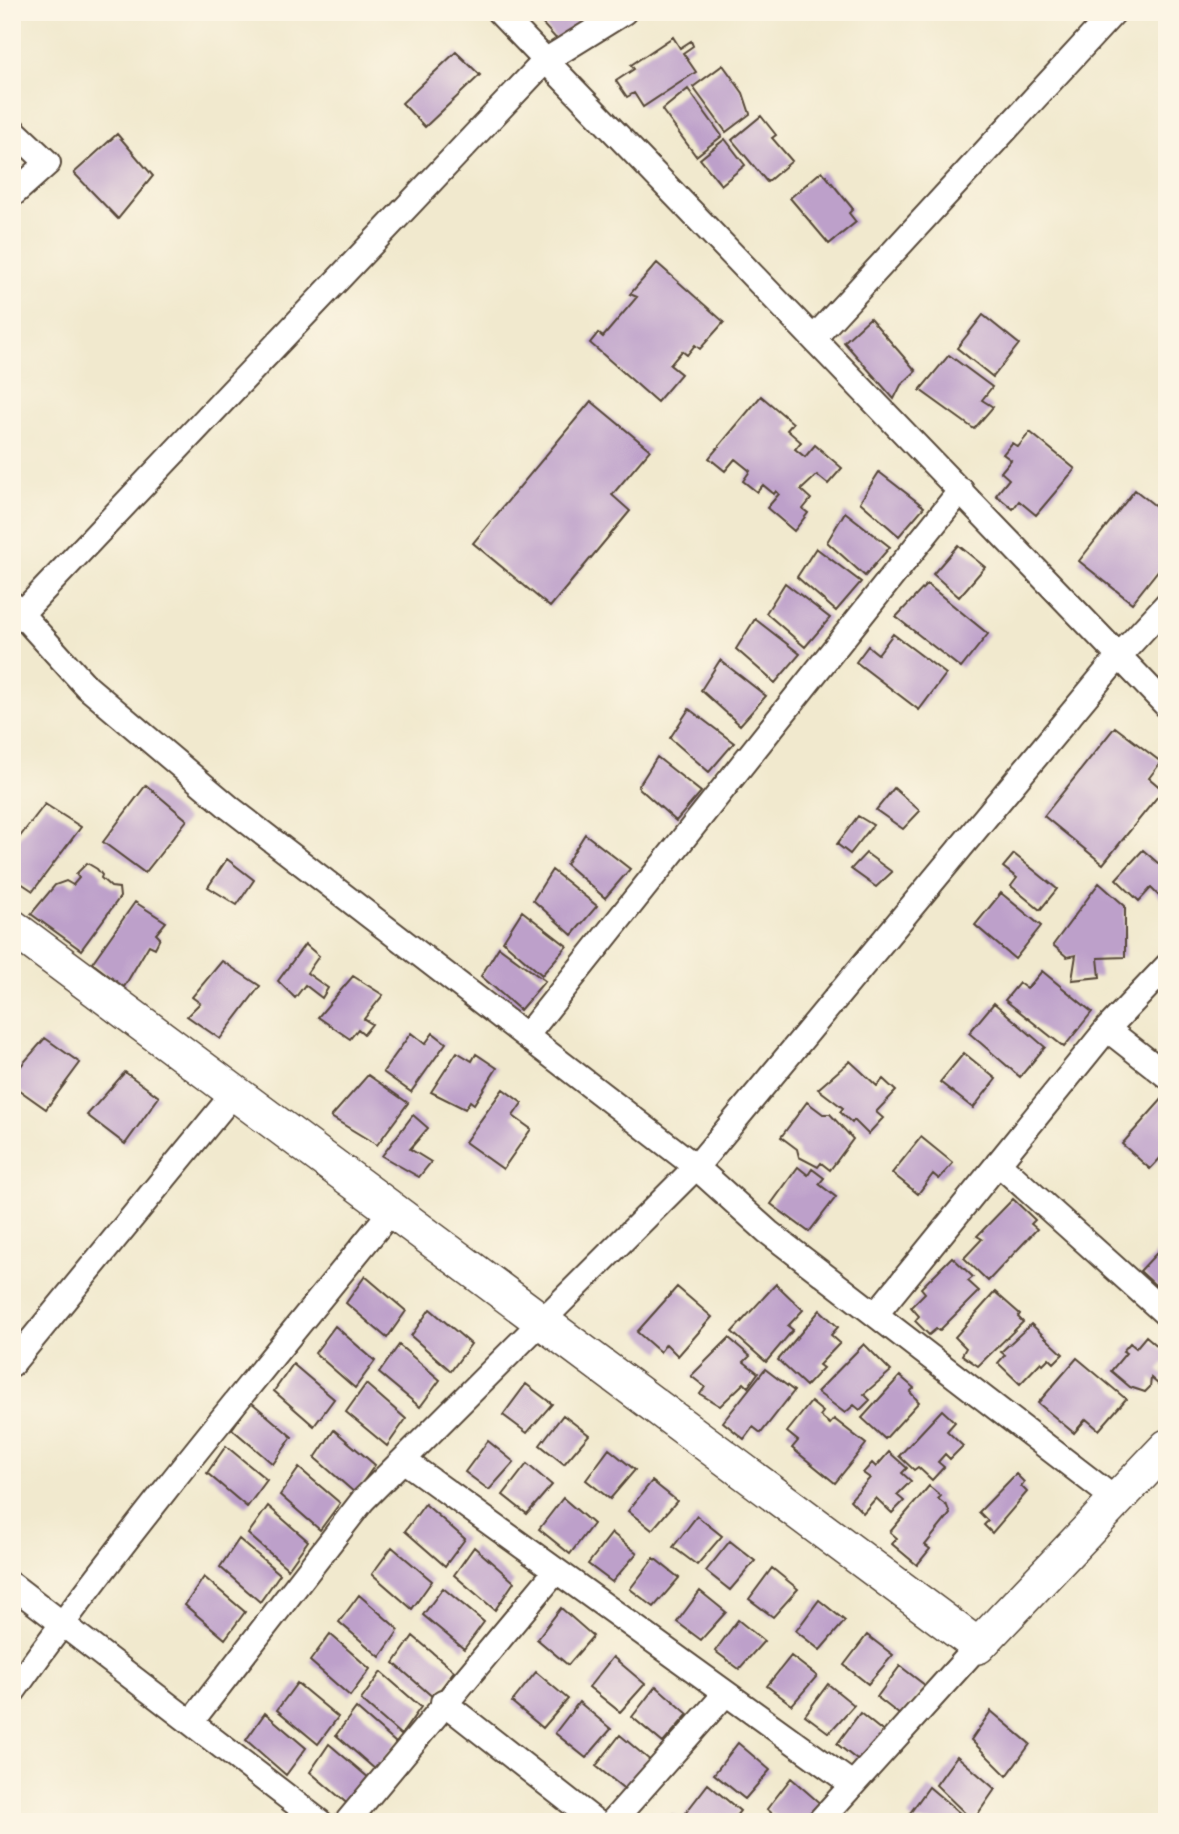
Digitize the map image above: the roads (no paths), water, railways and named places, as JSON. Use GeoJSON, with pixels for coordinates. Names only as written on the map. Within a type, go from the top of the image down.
{"type":"FeatureCollection","features":[{"type":"Feature","properties":{"kind":"street"},"geometry":{"type":"LineString","coordinates":[[499,12],[1167,706]]}},
{"type":"Feature","properties":{"kind":"street"},"geometry":{"type":"LineString","coordinates":[[624,12],[545,61],[17,609],[87,687],[219,799],[696,1167],[768,1232],[1116,1500]]}},
{"type":"Feature","properties":{"kind":"street"},"geometry":{"type":"LineString","coordinates":[[814,338],[1114,12]]}},
{"type":"Feature","properties":{"kind":"street"},"geometry":{"type":"LineString","coordinates":[[12,129],[48,163],[12,195]]}},
{"type":"Feature","properties":{"kind":"street"},"geometry":{"type":"LineString","coordinates":[[526,1036],[961,490]]}},
{"type":"Feature","properties":{"kind":"street"},"geometry":{"type":"LineString","coordinates":[[191,1722],[363,1500],[696,1167],[1120,655],[1167,604]]}},
{"type":"Feature","properties":{"kind":"street"},"geometry":{"type":"LineString","coordinates":[[12,928],[978,1646]]}},
{"type":"Feature","properties":{"kind":"street"},"geometry":{"type":"LineString","coordinates":[[876,1314],[1107,1029],[1167,966]]}},
{"type":"Feature","properties":{"kind":"street"},"geometry":{"type":"LineString","coordinates":[[1107,1029],[1167,1076]]}},
{"type":"Feature","properties":{"kind":"street"},"geometry":{"type":"LineString","coordinates":[[12,1364],[234,1093]]}},
{"type":"Feature","properties":{"kind":"street"},"geometry":{"type":"LineString","coordinates":[[998,1163],[1167,1315]]}},
{"type":"Feature","properties":{"kind":"street"},"geometry":{"type":"LineString","coordinates":[[12,1693],[61,1624],[392,1210]]}},
{"type":"Feature","properties":{"kind":"street"},"geometry":{"type":"LineString","coordinates":[[819,1822],[978,1646],[1167,1447]]}},
{"type":"Feature","properties":{"kind":"street"},"geometry":{"type":"LineString","coordinates":[[403,1460],[852,1784]]}},
{"type":"Feature","properties":{"kind":"street"},"geometry":{"type":"LineString","coordinates":[[346,1822],[443,1702],[556,1571]]}},
{"type":"Feature","properties":{"kind":"street"},"geometry":{"type":"LineString","coordinates":[[12,1585],[320,1822]]}},
{"type":"Feature","properties":{"kind":"street"},"geometry":{"type":"LineString","coordinates":[[612,1822],[726,1693]]}},
{"type":"Feature","properties":{"kind":"street"},"geometry":{"type":"LineString","coordinates":[[443,1702],[596,1822]]}}]}
